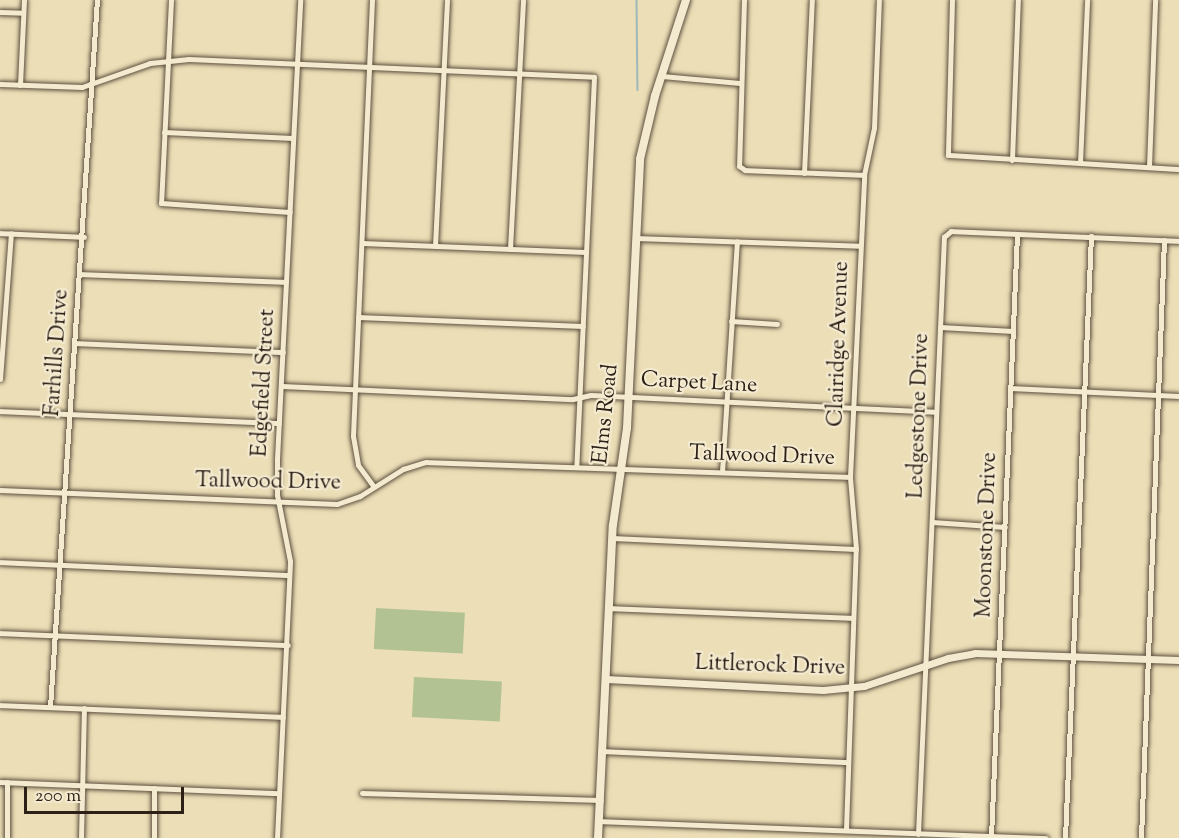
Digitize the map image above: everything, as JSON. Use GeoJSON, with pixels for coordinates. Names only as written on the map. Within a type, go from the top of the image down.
{"type":"FeatureCollection","features":[{"type":"Feature","properties":{"kind":"main road","name":"Elms Road"},"geometry":{"type":"LineString","coordinates":[[598,838],[612,537],[619,469],[626,450],[640,159],[662,76],[686,0]]}},
{"type":"Feature","properties":{"kind":"street"},"geometry":{"type":"LineString","coordinates":[[20,85],[24,0]]}},
{"type":"Feature","properties":{"kind":"street","name":"Farhills Drive"},"geometry":{"type":"LineString","coordinates":[[50,707],[84,237],[97,0]]}},
{"type":"Feature","properties":{"kind":"street"},"geometry":{"type":"LineString","coordinates":[[171,0],[160,200],[163,206],[290,212]]}},
{"type":"Feature","properties":{"kind":"street","name":"Edgefield Street"},"geometry":{"type":"LineString","coordinates":[[277,838],[288,645],[289,575],[289,549],[279,502],[279,423],[300,0]]}},
{"type":"Feature","properties":{"kind":"street"},"geometry":{"type":"LineString","coordinates":[[372,0],[353,446],[358,465],[374,487]]}},
{"type":"Feature","properties":{"kind":"street"},"geometry":{"type":"LineString","coordinates":[[435,246],[447,0]]}},
{"type":"Feature","properties":{"kind":"street"},"geometry":{"type":"LineString","coordinates":[[510,249],[523,0]]}},
{"type":"Feature","properties":{"kind":"street"},"geometry":{"type":"LineString","coordinates":[[744,0],[739,166],[745,170],[864,175]]}},
{"type":"Feature","properties":{"kind":"street"},"geometry":{"type":"LineString","coordinates":[[804,173],[812,0]]}},
{"type":"Feature","properties":{"kind":"street","name":"Clairidge Avenue"},"geometry":{"type":"LineString","coordinates":[[847,762],[856,549],[850,477],[864,175],[874,128],[879,0]]}},
{"type":"Feature","properties":{"kind":"street"},"geometry":{"type":"LineString","coordinates":[[951,0],[946,150],[953,158],[1179,169]]}},
{"type":"Feature","properties":{"kind":"street"},"geometry":{"type":"LineString","coordinates":[[1012,160],[1018,0]]}},
{"type":"Feature","properties":{"kind":"street"},"geometry":{"type":"LineString","coordinates":[[1080,163],[1087,0]]}},
{"type":"Feature","properties":{"kind":"street"},"geometry":{"type":"LineString","coordinates":[[1149,167],[1155,0]]}},
{"type":"Feature","properties":{"kind":"street"},"geometry":{"type":"LineString","coordinates":[[0,12],[23,13]]}},
{"type":"Feature","properties":{"kind":"street"},"geometry":{"type":"LineString","coordinates":[[0,84],[71,87],[92,84],[167,60],[594,77],[576,467]]}},
{"type":"Feature","properties":{"kind":"street"},"geometry":{"type":"LineString","coordinates":[[662,76],[741,83]]}},
{"type":"Feature","properties":{"kind":"street"},"geometry":{"type":"LineString","coordinates":[[164,132],[293,138]]}},
{"type":"Feature","properties":{"kind":"street"},"geometry":{"type":"LineString","coordinates":[[0,233],[84,237]]}},
{"type":"Feature","properties":{"kind":"street"},"geometry":{"type":"LineString","coordinates":[[0,379],[10,233]]}},
{"type":"Feature","properties":{"kind":"street","name":"Ledgestone Drive"},"geometry":{"type":"LineString","coordinates":[[918,834],[935,412],[947,233],[1091,236],[1179,241]]}},
{"type":"Feature","properties":{"kind":"street","name":"Moonstone Drive"},"geometry":{"type":"LineString","coordinates":[[991,837],[1017,234]]}},
{"type":"Feature","properties":{"kind":"street"},"geometry":{"type":"LineString","coordinates":[[1065,838],[1091,236]]}},
{"type":"Feature","properties":{"kind":"street"},"geometry":{"type":"LineString","coordinates":[[635,238],[860,246]]}},
{"type":"Feature","properties":{"kind":"street"},"geometry":{"type":"LineString","coordinates":[[1141,838],[1164,240]]}},
{"type":"Feature","properties":{"kind":"street"},"geometry":{"type":"LineString","coordinates":[[722,472],[737,241]]}},
{"type":"Feature","properties":{"kind":"street"},"geometry":{"type":"LineString","coordinates":[[362,243],[586,252]]}},
{"type":"Feature","properties":{"kind":"street"},"geometry":{"type":"LineString","coordinates":[[80,274],[286,282]]}},
{"type":"Feature","properties":{"kind":"street"},"geometry":{"type":"LineString","coordinates":[[358,317],[583,326]]}},
{"type":"Feature","properties":{"kind":"street"},"geometry":{"type":"LineString","coordinates":[[731,321],[777,324]]}},
{"type":"Feature","properties":{"kind":"street"},"geometry":{"type":"LineString","coordinates":[[940,327],[1013,331]]}},
{"type":"Feature","properties":{"kind":"street"},"geometry":{"type":"LineString","coordinates":[[75,343],[283,352]]}},
{"type":"Feature","properties":{"kind":"street","name":"Carpet Lane"},"geometry":{"type":"LineString","coordinates":[[282,386],[579,398],[629,397],[935,412]]}},
{"type":"Feature","properties":{"kind":"street"},"geometry":{"type":"LineString","coordinates":[[1010,388],[1179,396]]}},
{"type":"Feature","properties":{"kind":"street"},"geometry":{"type":"LineString","coordinates":[[0,411],[279,423]]}},
{"type":"Feature","properties":{"kind":"street","name":"Tallwood Drive"},"geometry":{"type":"LineString","coordinates":[[0,490],[346,503],[404,469],[426,462],[850,477]]}},
{"type":"Feature","properties":{"kind":"street"},"geometry":{"type":"LineString","coordinates":[[932,522],[1005,527]]}},
{"type":"Feature","properties":{"kind":"street"},"geometry":{"type":"LineString","coordinates":[[612,537],[856,549]]}},
{"type":"Feature","properties":{"kind":"street"},"geometry":{"type":"LineString","coordinates":[[0,562],[289,575]]}},
{"type":"Feature","properties":{"kind":"street"},"geometry":{"type":"LineString","coordinates":[[609,608],[853,618]]}},
{"type":"Feature","properties":{"kind":"street"},"geometry":{"type":"LineString","coordinates":[[0,633],[288,645]]}},
{"type":"Feature","properties":{"kind":"street","name":"Littlerock Drive"},"geometry":{"type":"LineString","coordinates":[[606,678],[851,688],[964,654],[999,653],[1179,660]]}},
{"type":"Feature","properties":{"kind":"street"},"geometry":{"type":"LineString","coordinates":[[0,705],[283,717]]}},
{"type":"Feature","properties":{"kind":"street"},"geometry":{"type":"LineString","coordinates":[[81,838],[84,708]]}},
{"type":"Feature","properties":{"kind":"street"},"geometry":{"type":"LineString","coordinates":[[603,751],[847,762],[846,829]]}},
{"type":"Feature","properties":{"kind":"street"},"geometry":{"type":"LineString","coordinates":[[0,782],[279,793]]}},
{"type":"Feature","properties":{"kind":"street"},"geometry":{"type":"LineString","coordinates":[[7,838],[8,782]]}},
{"type":"Feature","properties":{"kind":"street"},"geometry":{"type":"LineString","coordinates":[[154,788],[154,838]]}},
{"type":"Feature","properties":{"kind":"street"},"geometry":{"type":"LineString","coordinates":[[362,793],[601,800]]}},
{"type":"Feature","properties":{"kind":"street"},"geometry":{"type":"LineString","coordinates":[[599,821],[1046,838]]}},
{"type":"Feature","properties":{"kind":"green space"},"geometry":{"type":"Polygon","coordinates":[[[376,608],[465,613],[463,654],[374,649],[376,608]]]}},
{"type":"Feature","properties":{"kind":"green space"},"geometry":{"type":"Polygon","coordinates":[[[414,677],[502,682],[500,722],[412,717],[414,677]]]}},
{"type":"Feature","properties":{"kind":"waterway"},"geometry":{"type":"LineString","coordinates":[[637,0],[638,90]]}}]}
